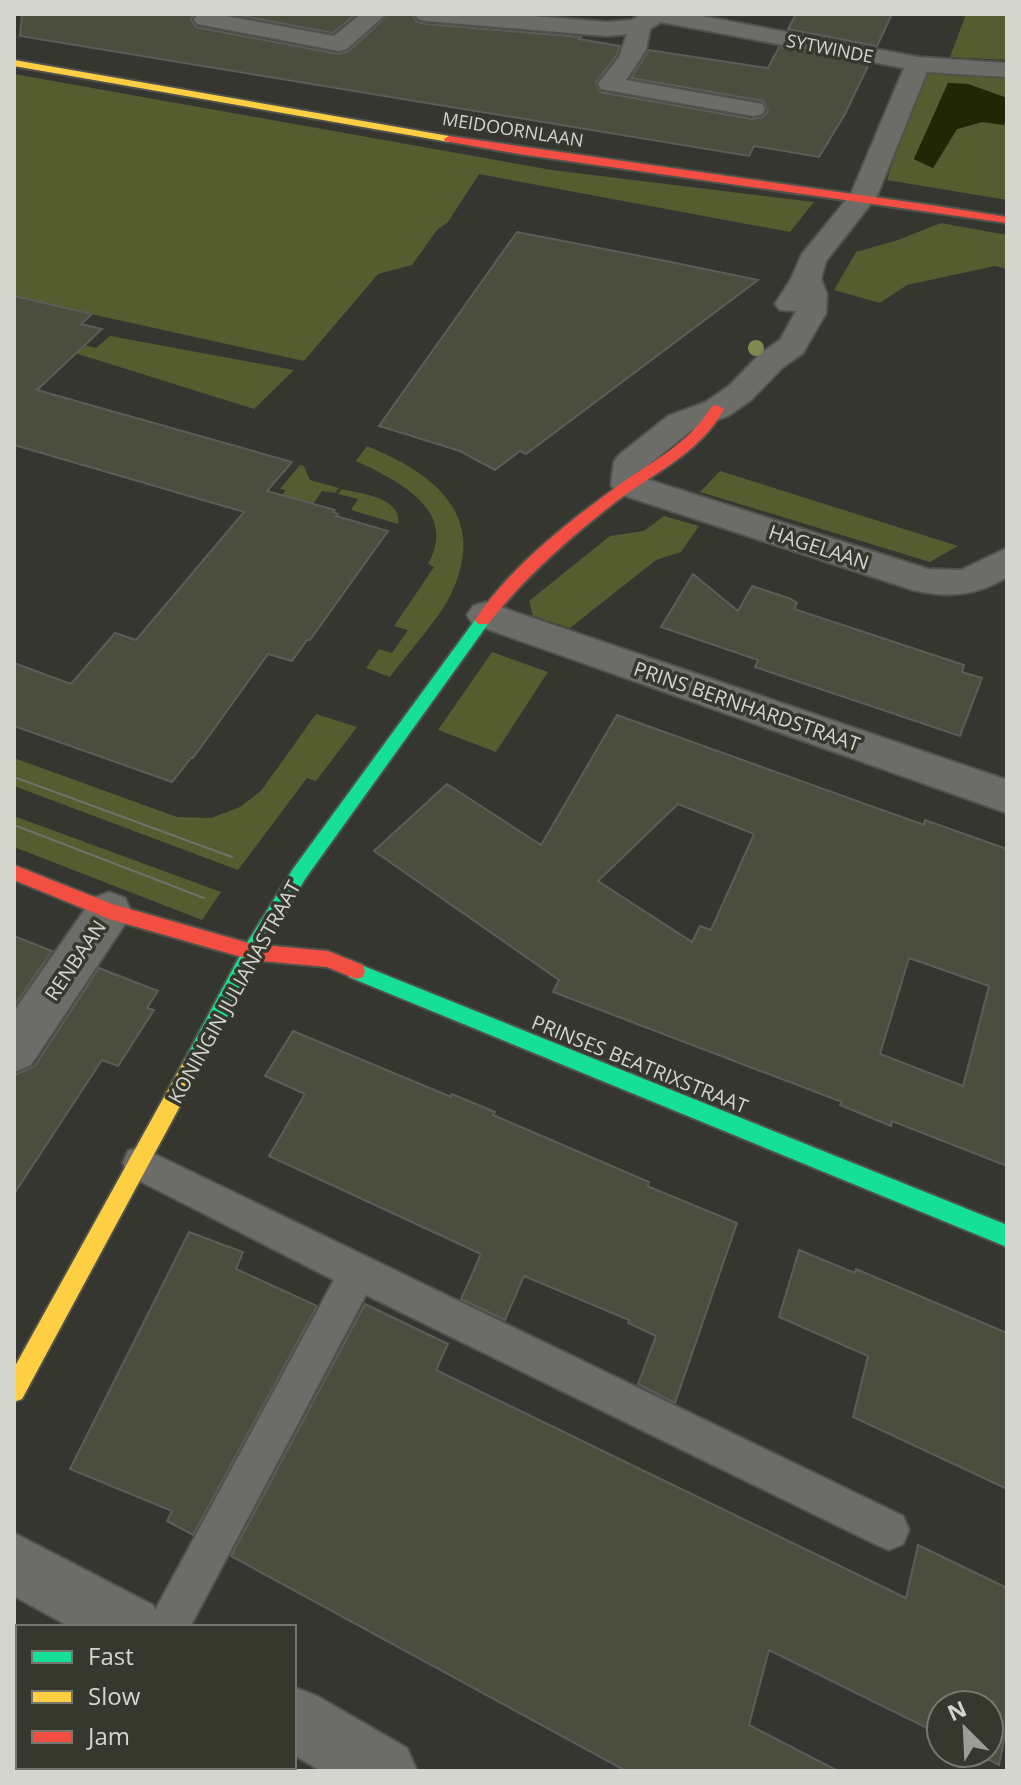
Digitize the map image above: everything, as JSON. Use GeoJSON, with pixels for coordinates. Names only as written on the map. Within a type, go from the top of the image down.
{"type":"FeatureCollection","features":[{"type":"Feature","properties":{"kind":"street"},"geometry":{"type":"LineString","coordinates":[[205,19],[339,44],[375,14]]}},
{"type":"Feature","properties":{"kind":"street","name":"SYTWINDE"},"geometry":{"type":"LineString","coordinates":[[426,14],[580,27],[650,18],[918,64],[1007,70]]}},
{"type":"Feature","properties":{"kind":"street"},"geometry":{"type":"LineString","coordinates":[[650,18],[635,51],[610,84],[753,109]]}},
{"type":"Feature","properties":{"kind":"street","name":"MEIDOORNLAAN"},"geometry":{"type":"LineString","coordinates":[[14,63],[562,159],[864,196],[1007,220]]}},
{"type":"Feature","properties":{"kind":"street","name":"KONINGIN JULIANASTRAAT"},"geometry":{"type":"LineString","coordinates":[[14,1391],[252,952],[299,874],[486,615],[522,575],[628,485],[631,462],[680,423],[717,409],[792,346],[811,313],[812,294],[806,279],[812,260],[864,196],[918,64]]}},
{"type":"Feature","properties":{"kind":"street","name":"HAGELAAN"},"geometry":{"type":"LineString","coordinates":[[628,485],[913,578],[949,586],[980,578],[1007,560]]}},
{"type":"Feature","properties":{"kind":"street","name":"PRINS BERNHARDSTRAAT"},"geometry":{"type":"LineString","coordinates":[[486,615],[1007,797]]}},
{"type":"Feature","properties":{"kind":"street","name":"PRINSES BEATRIXSTRAAT"},"geometry":{"type":"LineString","coordinates":[[14,872],[109,911],[252,952],[328,959],[1007,1236]]}},
{"type":"Feature","properties":{"kind":"street","name":"RENBAAN"},"geometry":{"type":"LineString","coordinates":[[14,1050],[109,911]]}},
{"type":"Feature","properties":{"kind":"street"},"geometry":{"type":"LineString","coordinates":[[14,1563],[127,1625]]}},
{"type":"Feature","properties":{"kind":"street"},"geometry":{"type":"LineString","coordinates":[[296,1720],[384,1771]]}},
{"type":"Feature","properties":{"kind":"lane"},"geometry":{"type":"LineString","coordinates":[[140,1163],[358,1273],[889,1530]]}},
{"type":"Feature","properties":{"kind":"lane"},"geometry":{"type":"LineString","coordinates":[[168,1625],[358,1273]]}},
{"type":"Feature","properties":{"kind":"shaded area"},"geometry":{"type":"Polygon","coordinates":[[[966,14],[1007,14],[1007,60],[950,57],[966,14]]]}},
{"type":"Feature","properties":{"kind":"shaded area"},"geometry":{"type":"Polygon","coordinates":[[[921,70],[1007,74],[1007,98],[968,84],[948,83],[914,159],[933,168],[957,129],[982,122],[1004,125],[1007,117],[1007,200],[887,180],[921,70]]]}},
{"type":"Feature","properties":{"kind":"shaded area"},"geometry":{"type":"Polygon","coordinates":[[[14,74],[552,170],[814,202],[790,232],[479,174],[448,222],[437,230],[412,265],[378,274],[304,361],[14,297],[14,74]]]}},
{"type":"Feature","properties":{"kind":"shaded area"},"geometry":{"type":"Polygon","coordinates":[[[948,83],[968,84],[1007,98],[1004,125],[982,122],[957,129],[933,168],[914,159],[948,83]]]}},
{"type":"Feature","properties":{"kind":"shaded area"},"geometry":{"type":"Polygon","coordinates":[[[941,223],[1007,235],[1007,269],[995,266],[907,285],[880,303],[834,290],[856,252],[941,223]]]}},
{"type":"Feature","properties":{"kind":"shaded area"},"geometry":{"type":"Polygon","coordinates":[[[14,329],[96,348],[110,336],[294,370],[254,409],[14,334],[14,329]]]}},
{"type":"Feature","properties":{"kind":"shaded area"},"geometry":{"type":"Polygon","coordinates":[[[367,446],[413,469],[432,483],[448,500],[458,519],[463,540],[461,564],[452,592],[432,624],[390,677],[366,668],[379,649],[392,653],[408,630],[394,626],[434,567],[428,564],[435,545],[435,527],[429,512],[405,487],[356,461],[367,446]]]}},
{"type":"Feature","properties":{"kind":"shaded area"},"geometry":{"type":"Polygon","coordinates":[[[300,465],[304,466],[310,480],[339,488],[335,493],[322,491],[313,504],[280,497],[286,490],[280,489],[300,465]]]}},
{"type":"Feature","properties":{"kind":"shaded area"},"geometry":{"type":"Polygon","coordinates":[[[720,471],[958,546],[930,562],[700,492],[720,471]]]}},
{"type":"Feature","properties":{"kind":"shaded area"},"geometry":{"type":"Polygon","coordinates":[[[342,489],[387,502],[398,515],[398,524],[351,510],[358,499],[338,494],[342,489]]]}},
{"type":"Feature","properties":{"kind":"shaded area"},"geometry":{"type":"Polygon","coordinates":[[[664,516],[699,526],[681,552],[656,560],[570,628],[533,616],[529,601],[610,536],[644,531],[664,516]]]}},
{"type":"Feature","properties":{"kind":"shaded area"},"geometry":{"type":"Polygon","coordinates":[[[492,652],[548,672],[496,752],[438,730],[492,652]]]}},
{"type":"Feature","properties":{"kind":"shaded area"},"geometry":{"type":"Polygon","coordinates":[[[316,714],[357,727],[316,781],[307,778],[238,870],[14,786],[14,758],[177,817],[211,818],[240,807],[261,791],[316,714]]]}},
{"type":"Feature","properties":{"kind":"shaded area"},"geometry":{"type":"Polygon","coordinates":[[[14,816],[221,892],[202,920],[14,847],[14,816]]]}},
{"type":"Feature","properties":{"kind":"building"},"geometry":{"type":"Polygon","coordinates":[[[22,14],[194,14],[191,19],[196,27],[338,54],[349,51],[389,14],[412,14],[417,22],[426,24],[581,37],[579,39],[620,46],[596,82],[600,92],[752,119],[763,117],[768,111],[763,101],[631,78],[649,50],[768,68],[779,47],[869,64],[845,114],[819,157],[754,146],[749,156],[20,36],[22,14]]]}},
{"type":"Feature","properties":{"kind":"building"},"geometry":{"type":"Polygon","coordinates":[[[232,14],[356,14],[333,33],[232,14]]]}},
{"type":"Feature","properties":{"kind":"building"},"geometry":{"type":"Polygon","coordinates":[[[796,14],[892,14],[877,46],[788,29],[796,14]]]}},
{"type":"Feature","properties":{"kind":"building"},"geometry":{"type":"Polygon","coordinates":[[[517,232],[758,280],[526,454],[520,451],[495,470],[460,451],[379,426],[517,232]]]}},
{"type":"Feature","properties":{"kind":"building"},"geometry":{"type":"Polygon","coordinates":[[[14,296],[92,314],[81,324],[102,329],[37,390],[292,462],[267,491],[335,510],[336,516],[388,531],[292,661],[268,654],[172,782],[14,726],[14,663],[71,684],[115,633],[136,640],[244,512],[14,445],[14,296]]]}},
{"type":"Feature","properties":{"kind":"building"},"geometry":{"type":"Polygon","coordinates":[[[693,574],[738,611],[752,586],[791,599],[797,603],[794,609],[964,665],[962,672],[982,678],[960,736],[755,667],[758,660],[661,627],[693,574]]]}},
{"type":"Feature","properties":{"kind":"building"},"geometry":{"type":"Polygon","coordinates":[[[617,715],[924,825],[925,820],[1007,849],[1007,1166],[892,1121],[891,1126],[840,1105],[842,1102],[553,992],[559,980],[374,851],[447,784],[541,845],[617,715]],[[678,804],[598,881],[692,942],[700,926],[711,930],[754,834],[678,804]],[[909,958],[880,1054],[963,1086],[989,986],[909,958]]]}},
{"type":"Feature","properties":{"kind":"building"},"geometry":{"type":"Polygon","coordinates":[[[14,936],[52,951],[14,1006],[14,936]]]}},
{"type":"Feature","properties":{"kind":"building"},"geometry":{"type":"Polygon","coordinates":[[[99,968],[158,991],[147,1008],[154,1010],[118,1066],[102,1060],[14,1194],[14,1075],[34,1067],[99,968]]]}},
{"type":"Feature","properties":{"kind":"building"},"geometry":{"type":"Polygon","coordinates":[[[293,1031],[451,1097],[452,1094],[495,1112],[493,1115],[649,1182],[647,1186],[737,1223],[675,1403],[638,1384],[656,1336],[628,1323],[629,1320],[524,1276],[505,1320],[461,1299],[481,1254],[269,1156],[305,1094],[265,1076],[293,1031]]]}},
{"type":"Feature","properties":{"kind":"building"},"geometry":{"type":"Polygon","coordinates":[[[189,1232],[243,1252],[236,1269],[317,1306],[193,1535],[167,1521],[172,1511],[70,1469],[189,1232]]]}},
{"type":"Feature","properties":{"kind":"building"},"geometry":{"type":"Polygon","coordinates":[[[799,1250],[855,1273],[856,1269],[1007,1333],[1007,1489],[853,1417],[868,1356],[779,1317],[799,1250]]]}},
{"type":"Feature","properties":{"kind":"building"},"geometry":{"type":"Polygon","coordinates":[[[365,1304],[448,1344],[436,1370],[906,1598],[918,1545],[1007,1588],[1005,1735],[1005,1689],[925,1689],[925,1727],[769,1650],[749,1725],[838,1771],[626,1771],[231,1556],[365,1304]]]}},
{"type":"Feature","properties":{"kind":"tram line"},"geometry":{"type":"LineString","coordinates":[[14,777],[232,857]]}},
{"type":"Feature","properties":{"kind":"tram line"},"geometry":{"type":"LineString","coordinates":[[14,825],[204,898]]}},
{"type":"Feature","properties":{"kind":"traffic: fast"},"geometry":{"type":"LineString","coordinates":[[192,1065],[252,952],[299,874],[483,620]]}},
{"type":"Feature","properties":{"kind":"traffic: fast"},"geometry":{"type":"LineString","coordinates":[[356,971],[1007,1236]]}},
{"type":"Feature","properties":{"kind":"traffic: slow"},"geometry":{"type":"LineString","coordinates":[[14,63],[449,139]]}},
{"type":"Feature","properties":{"kind":"traffic: slow"},"geometry":{"type":"LineString","coordinates":[[14,1391],[192,1065]]}},
{"type":"Feature","properties":{"kind":"traffic: jam"},"geometry":{"type":"LineString","coordinates":[[449,139],[1007,220]]}},
{"type":"Feature","properties":{"kind":"traffic: jam"},"geometry":{"type":"LineString","coordinates":[[483,620],[550,549],[626,487],[690,444],[717,409]]}},
{"type":"Feature","properties":{"kind":"traffic: jam"},"geometry":{"type":"LineString","coordinates":[[14,872],[109,911],[252,952],[328,959],[356,971]]}}]}
